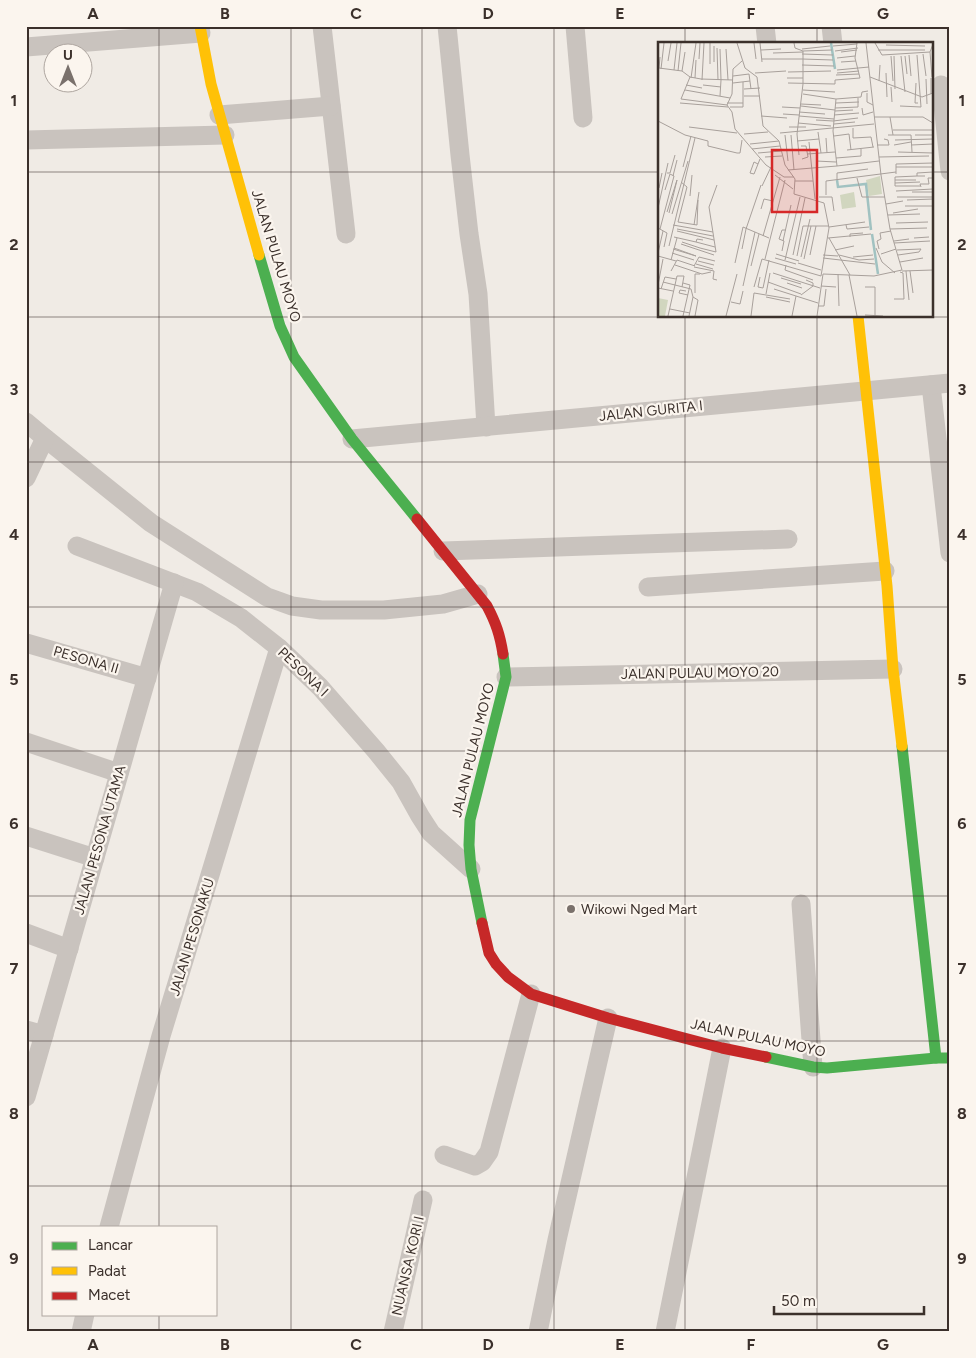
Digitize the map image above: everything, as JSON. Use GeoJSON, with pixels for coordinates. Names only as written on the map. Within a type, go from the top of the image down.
{"type":"FeatureCollection","features":[{"type":"Feature","properties":{"kind":"street"},"geometry":{"type":"LineString","coordinates":[[322,26],[346,234]]}},
{"type":"Feature","properties":{"kind":"street"},"geometry":{"type":"LineString","coordinates":[[447,26],[467,216],[478,294],[486,427]]}},
{"type":"Feature","properties":{"kind":"street"},"geometry":{"type":"LineString","coordinates":[[574,26],[583,118]]}},
{"type":"Feature","properties":{"kind":"street"},"geometry":{"type":"LineString","coordinates":[[765,26],[767,42]]}},
{"type":"Feature","properties":{"kind":"street"},"geometry":{"type":"LineString","coordinates":[[831,26],[833,42]]}},
{"type":"Feature","properties":{"kind":"street"},"geometry":{"type":"LineString","coordinates":[[26,47],[200,30]]}},
{"type":"Feature","properties":{"kind":"street","name":"JALAN PULAU MOYO"},"geometry":{"type":"LineString","coordinates":[[200,30],[211,84],[270,296],[280,326],[294,357],[352,439],[478,594],[496,622],[501,638],[506,677],[470,820],[469,845],[471,869],[489,952],[496,964],[508,977],[531,994],[608,1018],[722,1048],[813,1068],[950,1058]]}},
{"type":"Feature","properties":{"kind":"street"},"geometry":{"type":"LineString","coordinates":[[941,85],[950,171]]}},
{"type":"Feature","properties":{"kind":"street"},"geometry":{"type":"LineString","coordinates":[[219,114],[331,106]]}},
{"type":"Feature","properties":{"kind":"street"},"geometry":{"type":"LineString","coordinates":[[26,140],[225,135]]}},
{"type":"Feature","properties":{"kind":"street"},"geometry":{"type":"LineString","coordinates":[[858,318],[936,1058]]}},
{"type":"Feature","properties":{"kind":"street","name":"JALAN GURITA I"},"geometry":{"type":"LineString","coordinates":[[352,439],[950,383]]}},
{"type":"Feature","properties":{"kind":"street"},"geometry":{"type":"LineString","coordinates":[[931,385],[950,554]]}},
{"type":"Feature","properties":{"kind":"street"},"geometry":{"type":"LineString","coordinates":[[26,422],[151,523],[267,598],[292,606],[321,610],[384,610],[443,604],[478,594]]}},
{"type":"Feature","properties":{"kind":"street"},"geometry":{"type":"LineString","coordinates":[[26,478],[45,438]]}},
{"type":"Feature","properties":{"kind":"street"},"geometry":{"type":"LineString","coordinates":[[443,551],[788,539]]}},
{"type":"Feature","properties":{"kind":"street","name":"PESONA I"},"geometry":{"type":"LineString","coordinates":[[78,546],[197,592],[241,618],[280,648],[320,687],[376,750],[401,782],[431,833],[471,869]]}},
{"type":"Feature","properties":{"kind":"street"},"geometry":{"type":"LineString","coordinates":[[648,586],[885,571]]}},
{"type":"Feature","properties":{"kind":"street","name":"JALAN PESONA UTAMA"},"geometry":{"type":"LineString","coordinates":[[26,1097],[35,1033],[68,949],[174,583]]}},
{"type":"Feature","properties":{"kind":"street","name":"PESONA II"},"geometry":{"type":"LineString","coordinates":[[26,643],[147,678]]}},
{"type":"Feature","properties":{"kind":"street","name":"JALAN PESONAKU"},"geometry":{"type":"LineString","coordinates":[[109,1226],[162,1036],[280,648]]}},
{"type":"Feature","properties":{"kind":"street","name":"JALAN PULAU MOYO 20"},"geometry":{"type":"LineString","coordinates":[[506,677],[894,669]]}},
{"type":"Feature","properties":{"kind":"street"},"geometry":{"type":"LineString","coordinates":[[26,742],[119,773]]}},
{"type":"Feature","properties":{"kind":"street"},"geometry":{"type":"LineString","coordinates":[[26,836],[95,858]]}},
{"type":"Feature","properties":{"kind":"street"},"geometry":{"type":"LineString","coordinates":[[800,904],[813,1068]]}},
{"type":"Feature","properties":{"kind":"street"},"geometry":{"type":"LineString","coordinates":[[26,933],[68,949]]}},
{"type":"Feature","properties":{"kind":"street"},"geometry":{"type":"LineString","coordinates":[[444,1155],[475,1166],[482,1162],[489,1152],[531,994]]}},
{"type":"Feature","properties":{"kind":"street"},"geometry":{"type":"LineString","coordinates":[[538,1332],[608,1018]]}},
{"type":"Feature","properties":{"kind":"street"},"geometry":{"type":"LineString","coordinates":[[665,1332],[722,1048]]}},
{"type":"Feature","properties":{"kind":"street","name":"NUANSA KORI I"},"geometry":{"type":"LineString","coordinates":[[393,1332],[423,1200]]}},
{"type":"Feature","properties":{"kind":"street"},"geometry":{"type":"LineString","coordinates":[[81,1332],[85,1316]]}},
{"type":"Feature","properties":{"kind":"traffic: fast"},"geometry":{"type":"LineString","coordinates":[[259,255],[280,326],[294,357],[352,439],[417,519]]}},
{"type":"Feature","properties":{"kind":"traffic: fast"},"geometry":{"type":"LineString","coordinates":[[482,923],[471,869],[469,845],[470,820],[506,677],[503,654]]}},
{"type":"Feature","properties":{"kind":"traffic: fast"},"geometry":{"type":"LineString","coordinates":[[902,746],[936,1058]]}},
{"type":"Feature","properties":{"kind":"traffic: fast"},"geometry":{"type":"LineString","coordinates":[[766,1057],[813,1067],[827,1068],[950,1058]]}},
{"type":"Feature","properties":{"kind":"traffic: slow"},"geometry":{"type":"LineString","coordinates":[[200,26],[211,84],[259,255]]}},
{"type":"Feature","properties":{"kind":"traffic: slow"},"geometry":{"type":"LineString","coordinates":[[858,318],[902,746]]}},
{"type":"Feature","properties":{"kind":"traffic: jam"},"geometry":{"type":"LineString","coordinates":[[417,519],[487,606],[497,629],[503,654]]}},
{"type":"Feature","properties":{"kind":"traffic: jam"},"geometry":{"type":"LineString","coordinates":[[482,923],[489,953],[496,964],[508,977],[531,994],[608,1018],[722,1048],[766,1057]]}},
{"type":"Feature","properties":{"kind":"place","name":"Wikowi Nged Mart"},"geometry":{"type":"Point","coordinates":[571,909]}}]}
